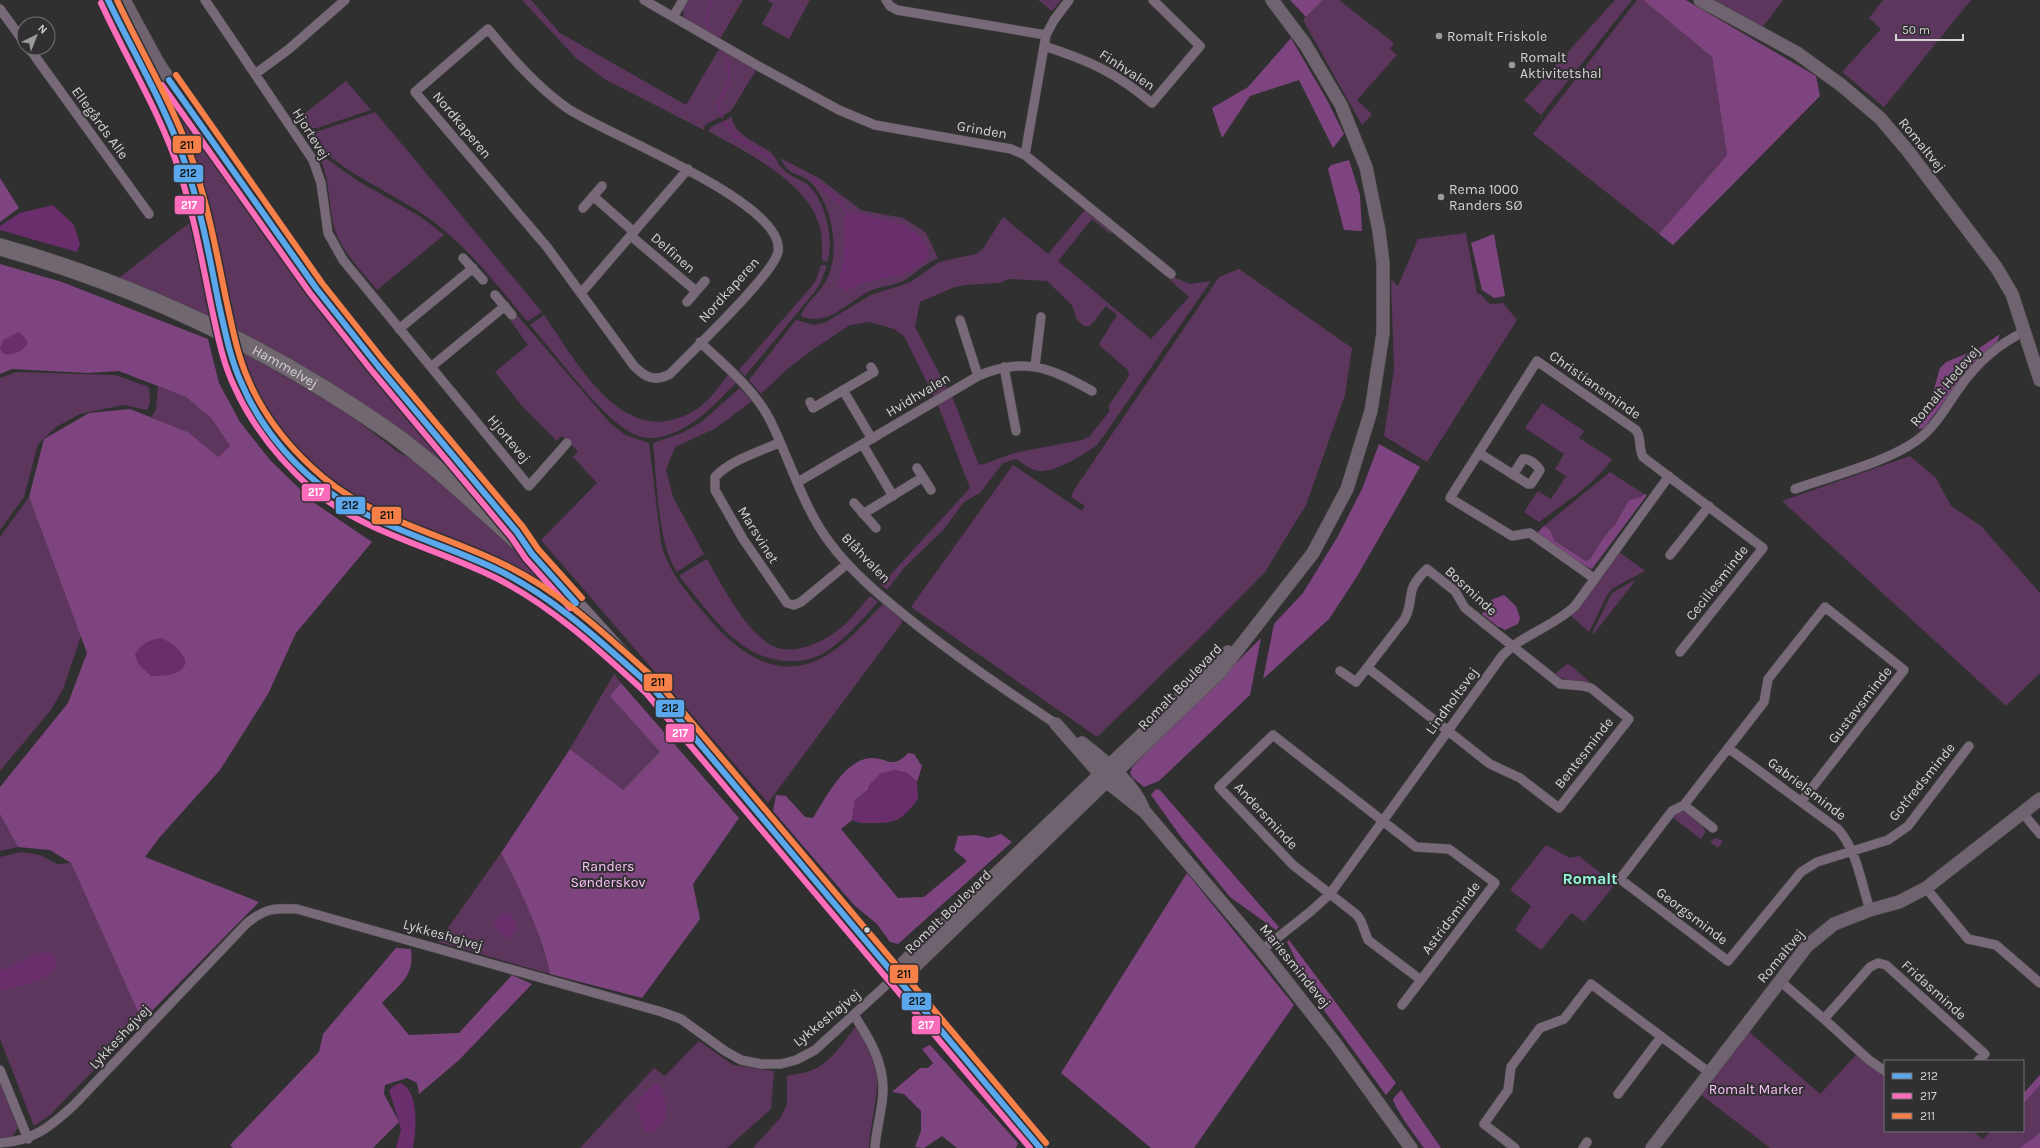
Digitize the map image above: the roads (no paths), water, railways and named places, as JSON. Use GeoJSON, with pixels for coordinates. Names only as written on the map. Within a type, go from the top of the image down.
{"type":"FeatureCollection","features":[{"type":"Feature","properties":{"kind":"highway","name":"Hammelvej"},"geometry":{"type":"LineString","coordinates":[[0,247],[40,258],[117,286],[180,312],[239,341],[321,387],[391,433],[438,471],[532,554]]}},
{"type":"Feature","properties":{"kind":"main road"},"geometry":{"type":"LineString","coordinates":[[532,554],[652,687],[1040,1148]]}},
{"type":"Feature","properties":{"kind":"street"},"geometry":{"type":"LineString","coordinates":[[108,0],[170,123],[187,169],[203,223],[234,366],[254,407],[273,437],[321,486],[363,513],[501,572],[539,594],[579,624],[652,687]]}},
{"type":"Feature","properties":{"kind":"street"},"geometry":{"type":"LineString","coordinates":[[124,0],[157,61],[186,106],[316,288],[378,366],[517,532],[532,554]]}},
{"type":"Feature","properties":{"kind":"street","name":"Hjortevej"},"geometry":{"type":"LineString","coordinates":[[205,0],[313,160],[322,183],[328,233],[335,247],[343,260],[399,329],[529,486],[567,444]]}},
{"type":"Feature","properties":{"kind":"street"},"geometry":{"type":"LineString","coordinates":[[255,74],[289,49],[345,0]]}},
{"type":"Feature","properties":{"kind":"street","name":"Grinden"},"geometry":{"type":"LineString","coordinates":[[644,0],[760,67],[839,110],[875,125],[1011,150],[1025,155],[1171,274]]}},
{"type":"Feature","properties":{"kind":"street"},"geometry":{"type":"LineString","coordinates":[[673,17],[683,0]]}},
{"type":"Feature","properties":{"kind":"street"},"geometry":{"type":"LineString","coordinates":[[886,0],[890,6],[897,10],[1046,35]]}},
{"type":"Feature","properties":{"kind":"street"},"geometry":{"type":"LineString","coordinates":[[1025,155],[1046,35],[1054,20],[1069,0]]}},
{"type":"Feature","properties":{"kind":"street","name":"Finhvalen"},"geometry":{"type":"LineString","coordinates":[[1044,46],[1088,61],[1106,70],[1130,85],[1152,103],[1200,46],[1152,0]]}},
{"type":"Feature","properties":{"kind":"street","name":"Romalt Boulevard"},"geometry":{"type":"LineString","coordinates":[[895,977],[911,970],[1260,623],[1313,553],[1347,489],[1371,411],[1383,333],[1382,257],[1379,231],[1366,167],[1341,105],[1322,70],[1305,44],[1272,0]]}},
{"type":"Feature","properties":{"kind":"street","name":"Romaltvej"},"geometry":{"type":"LineString","coordinates":[[1700,0],[1797,53],[1841,84],[1880,118],[1908,151],[1996,267],[2012,294],[2024,332],[2037,360],[2040,380]]}},
{"type":"Feature","properties":{"kind":"street"},"geometry":{"type":"LineString","coordinates":[[0,8],[16,31]]}},
{"type":"Feature","properties":{"kind":"street","name":"Nordkaperen"},"geometry":{"type":"LineString","coordinates":[[488,29],[522,69],[567,108],[592,123],[688,169],[744,203],[761,217],[772,230],[777,240],[778,250],[775,261],[742,300],[670,374],[661,378],[644,377],[634,366],[582,292],[547,246],[415,92],[488,29]]}},
{"type":"Feature","properties":{"kind":"street","name":"Ellegårds Alle"},"geometry":{"type":"LineString","coordinates":[[35,56],[149,214]]}},
{"type":"Feature","properties":{"kind":"street","name":"Delfinen"},"geometry":{"type":"LineString","coordinates":[[582,292],[688,169]]}},
{"type":"Feature","properties":{"kind":"street"},"geometry":{"type":"LineString","coordinates":[[583,208],[602,186]]}},
{"type":"Feature","properties":{"kind":"street","name":"Delfinen"},"geometry":{"type":"LineString","coordinates":[[593,196],[696,291]]}},
{"type":"Feature","properties":{"kind":"street"},"geometry":{"type":"LineString","coordinates":[[463,258],[482,280]]}},
{"type":"Feature","properties":{"kind":"street"},"geometry":{"type":"LineString","coordinates":[[399,329],[473,268]]}},
{"type":"Feature","properties":{"kind":"street","name":"Delfinen"},"geometry":{"type":"LineString","coordinates":[[687,302],[705,281]]}},
{"type":"Feature","properties":{"kind":"street"},"geometry":{"type":"LineString","coordinates":[[495,295],[512,315]]}},
{"type":"Feature","properties":{"kind":"street"},"geometry":{"type":"LineString","coordinates":[[431,367],[505,306]]}},
{"type":"Feature","properties":{"kind":"street"},"geometry":{"type":"LineString","coordinates":[[1035,366],[1041,317]]}},
{"type":"Feature","properties":{"kind":"street"},"geometry":{"type":"LineString","coordinates":[[960,320],[978,376]]}},
{"type":"Feature","properties":{"kind":"street","name":"Romalt Hedevej"},"geometry":{"type":"LineString","coordinates":[[1795,489],[1901,451],[1917,440],[1943,414],[1960,387],[1983,360],[2003,343],[2024,332]]}},
{"type":"Feature","properties":{"kind":"street","name":"Blåhvalen"},"geometry":{"type":"LineString","coordinates":[[700,342],[756,399],[768,418],[817,523],[829,542],[847,564],[884,598],[958,657],[1056,724],[1108,774]]}},
{"type":"Feature","properties":{"kind":"street","name":"Christiansminde"},"geometry":{"type":"LineString","coordinates":[[1595,579],[1530,534],[1512,536],[1450,498],[1537,361],[1636,430],[1639,435],[1642,457],[1669,476]]}},
{"type":"Feature","properties":{"kind":"street","name":"Hvidhvalen"},"geometry":{"type":"LineString","coordinates":[[798,482],[978,376],[1004,367],[1020,364],[1035,366],[1066,376],[1092,391]]}},
{"type":"Feature","properties":{"kind":"street"},"geometry":{"type":"LineString","coordinates":[[810,402],[813,408],[874,372],[871,367]]}},
{"type":"Feature","properties":{"kind":"street"},"geometry":{"type":"LineString","coordinates":[[1004,367],[1016,431]]}},
{"type":"Feature","properties":{"kind":"street"},"geometry":{"type":"LineString","coordinates":[[843,390],[872,439]]}},
{"type":"Feature","properties":{"kind":"street","name":"Marsvinet"},"geometry":{"type":"LineString","coordinates":[[780,443],[757,452],[720,471],[715,476],[715,490],[743,539],[787,603],[794,605],[801,602],[847,564]]}},
{"type":"Feature","properties":{"kind":"street"},"geometry":{"type":"LineString","coordinates":[[863,445],[893,496]]}},
{"type":"Feature","properties":{"kind":"street"},"geometry":{"type":"LineString","coordinates":[[1479,453],[1513,475]]}},
{"type":"Feature","properties":{"kind":"street"},"geometry":{"type":"LineString","coordinates":[[917,468],[931,490]]}},
{"type":"Feature","properties":{"kind":"street","name":"Ceciliesminde"},"geometry":{"type":"LineString","coordinates":[[1669,476],[1763,548],[1680,652]]}},
{"type":"Feature","properties":{"kind":"street","name":"Lindholtsvej"},"geometry":{"type":"LineString","coordinates":[[1262,950],[1330,894],[1498,660],[1524,637],[1556,622],[1575,606],[1669,476]]}},
{"type":"Feature","properties":{"kind":"street"},"geometry":{"type":"LineString","coordinates":[[863,514],[923,477]]}},
{"type":"Feature","properties":{"kind":"street"},"geometry":{"type":"LineString","coordinates":[[854,503],[876,528]]}},
{"type":"Feature","properties":{"kind":"street"},"geometry":{"type":"LineString","coordinates":[[1670,556],[1709,506]]}},
{"type":"Feature","properties":{"kind":"street","name":"Bosminde"},"geometry":{"type":"LineString","coordinates":[[1340,671],[1356,682],[1368,668],[1410,610],[1412,590],[1415,583],[1427,569],[1455,591],[1466,608],[1513,646]]}},
{"type":"Feature","properties":{"kind":"street","name":"Gustavsminde"},"geometry":{"type":"LineString","coordinates":[[1728,748],[1764,702],[1768,679],[1825,607],[1904,670],[1801,802]]}},
{"type":"Feature","properties":{"kind":"street","name":"Bentesminde"},"geometry":{"type":"LineString","coordinates":[[1448,730],[1490,764],[1520,778],[1559,808],[1629,719],[1591,688],[1560,684],[1513,646]]}},
{"type":"Feature","properties":{"kind":"street"},"geometry":{"type":"LineString","coordinates":[[1368,668],[1448,730]]}},
{"type":"Feature","properties":{"kind":"street","name":"Andersminde"},"geometry":{"type":"LineString","coordinates":[[1330,894],[1293,865],[1219,787],[1273,735],[1382,822]]}},
{"type":"Feature","properties":{"kind":"street","name":"Gotfredsminde"},"geometry":{"type":"LineString","coordinates":[[1852,851],[1888,840],[1899,834],[1908,826],[1969,746]]}},
{"type":"Feature","properties":{"kind":"street","name":"Gabrielsminde"},"geometry":{"type":"LineString","coordinates":[[1728,748],[1838,829],[1847,840],[1852,851],[1870,910]]}},
{"type":"Feature","properties":{"kind":"street","name":"Georgsminde"},"geometry":{"type":"LineString","coordinates":[[1728,748],[1684,805],[1672,811],[1620,879],[1728,961],[1801,872],[1817,862],[1852,851]]}},
{"type":"Feature","properties":{"kind":"street","name":"Mariesmindevej"},"geometry":{"type":"LineString","coordinates":[[1108,774],[1138,796],[1145,812],[1262,950],[1336,1043],[1411,1148]]}},
{"type":"Feature","properties":{"kind":"street","name":"Romaltvej"},"geometry":{"type":"LineString","coordinates":[[1652,1148],[1806,946],[1834,924],[1870,910],[1899,902],[1926,888],[2040,799]]}},
{"type":"Feature","properties":{"kind":"street"},"geometry":{"type":"LineString","coordinates":[[1684,805],[1713,828]]}},
{"type":"Feature","properties":{"kind":"street"},"geometry":{"type":"LineString","coordinates":[[2022,812],[2040,834]]}},
{"type":"Feature","properties":{"kind":"street","name":"Astridsminde"},"geometry":{"type":"LineString","coordinates":[[1382,822],[1416,847],[1449,849],[1495,883],[1402,1005]]}},
{"type":"Feature","properties":{"kind":"street"},"geometry":{"type":"LineString","coordinates":[[1926,888],[1968,939],[1996,945],[2040,983]]}},
{"type":"Feature","properties":{"kind":"street"},"geometry":{"type":"LineString","coordinates":[[1330,894],[1357,915],[1369,941],[1421,980]]}},
{"type":"Feature","properties":{"kind":"street","name":"Lykkeshøjvej"},"geometry":{"type":"LineString","coordinates":[[0,1143],[28,1139],[50,1128],[74,1105],[247,923],[262,912],[276,908],[297,909],[662,1012],[681,1019],[730,1054],[741,1060],[760,1064],[781,1064],[796,1060],[815,1050],[895,977]]}},
{"type":"Feature","properties":{"kind":"street","name":"Fridasminde"},"geometry":{"type":"LineString","coordinates":[[1824,1018],[1870,966],[1878,963],[1886,965],[1985,1054],[1979,1060]]}},
{"type":"Feature","properties":{"kind":"street"},"geometry":{"type":"LineString","coordinates":[[1780,981],[1824,1018],[1869,1060],[1884,1070]]}},
{"type":"Feature","properties":{"kind":"street"},"geometry":{"type":"LineString","coordinates":[[1515,1148],[1484,1124],[1508,1090],[1511,1067],[1540,1028],[1564,1019],[1592,984],[1710,1073]]}},
{"type":"Feature","properties":{"kind":"street"},"geometry":{"type":"LineString","coordinates":[[854,1015],[869,1039],[878,1059],[882,1076],[883,1091],[875,1148]]}},
{"type":"Feature","properties":{"kind":"street"},"geometry":{"type":"LineString","coordinates":[[1618,1094],[1661,1037]]}},
{"type":"Feature","properties":{"kind":"street"},"geometry":{"type":"LineString","coordinates":[[0,1070],[28,1139]]}},
{"type":"Feature","properties":{"kind":"waterway"},"geometry":{"type":"LineString","coordinates":[[709,28],[706,18],[712,0]]}},
{"type":"Feature","properties":{"kind":"waterway"},"geometry":{"type":"LineString","coordinates":[[722,117],[718,103],[725,92],[728,83],[729,73],[727,60]]}},
{"type":"Feature","properties":{"kind":"waterway"},"geometry":{"type":"LineString","coordinates":[[724,122],[732,134],[772,159]]}},
{"type":"Feature","properties":{"kind":"waterway"},"geometry":{"type":"LineString","coordinates":[[813,179],[840,202],[848,215]]}},
{"type":"Feature","properties":{"kind":"place","name":"Romalt Friskole"},"geometry":{"type":"Point","coordinates":[1439,36]}},
{"type":"Feature","properties":{"kind":"place","name":"Romalt Aktivitetshal"},"geometry":{"type":"Point","coordinates":[1512,65]}},
{"type":"Feature","properties":{"kind":"place","name":"Rema 1000 Randers SØ"},"geometry":{"type":"Point","coordinates":[1441,197]}},
{"type":"Feature","properties":{"kind":"district","name":"Romalt"},"geometry":{"type":"Point","coordinates":[1590,878]}},
{"type":"Feature","properties":{"kind":"park label","name":"Randers Sønderskov"},"geometry":{"type":"Point","coordinates":[608,874]}},
{"type":"Feature","properties":{"kind":"park label","name":"Romalt Marker"},"geometry":{"type":"Point","coordinates":[1756,1089]}}]}
